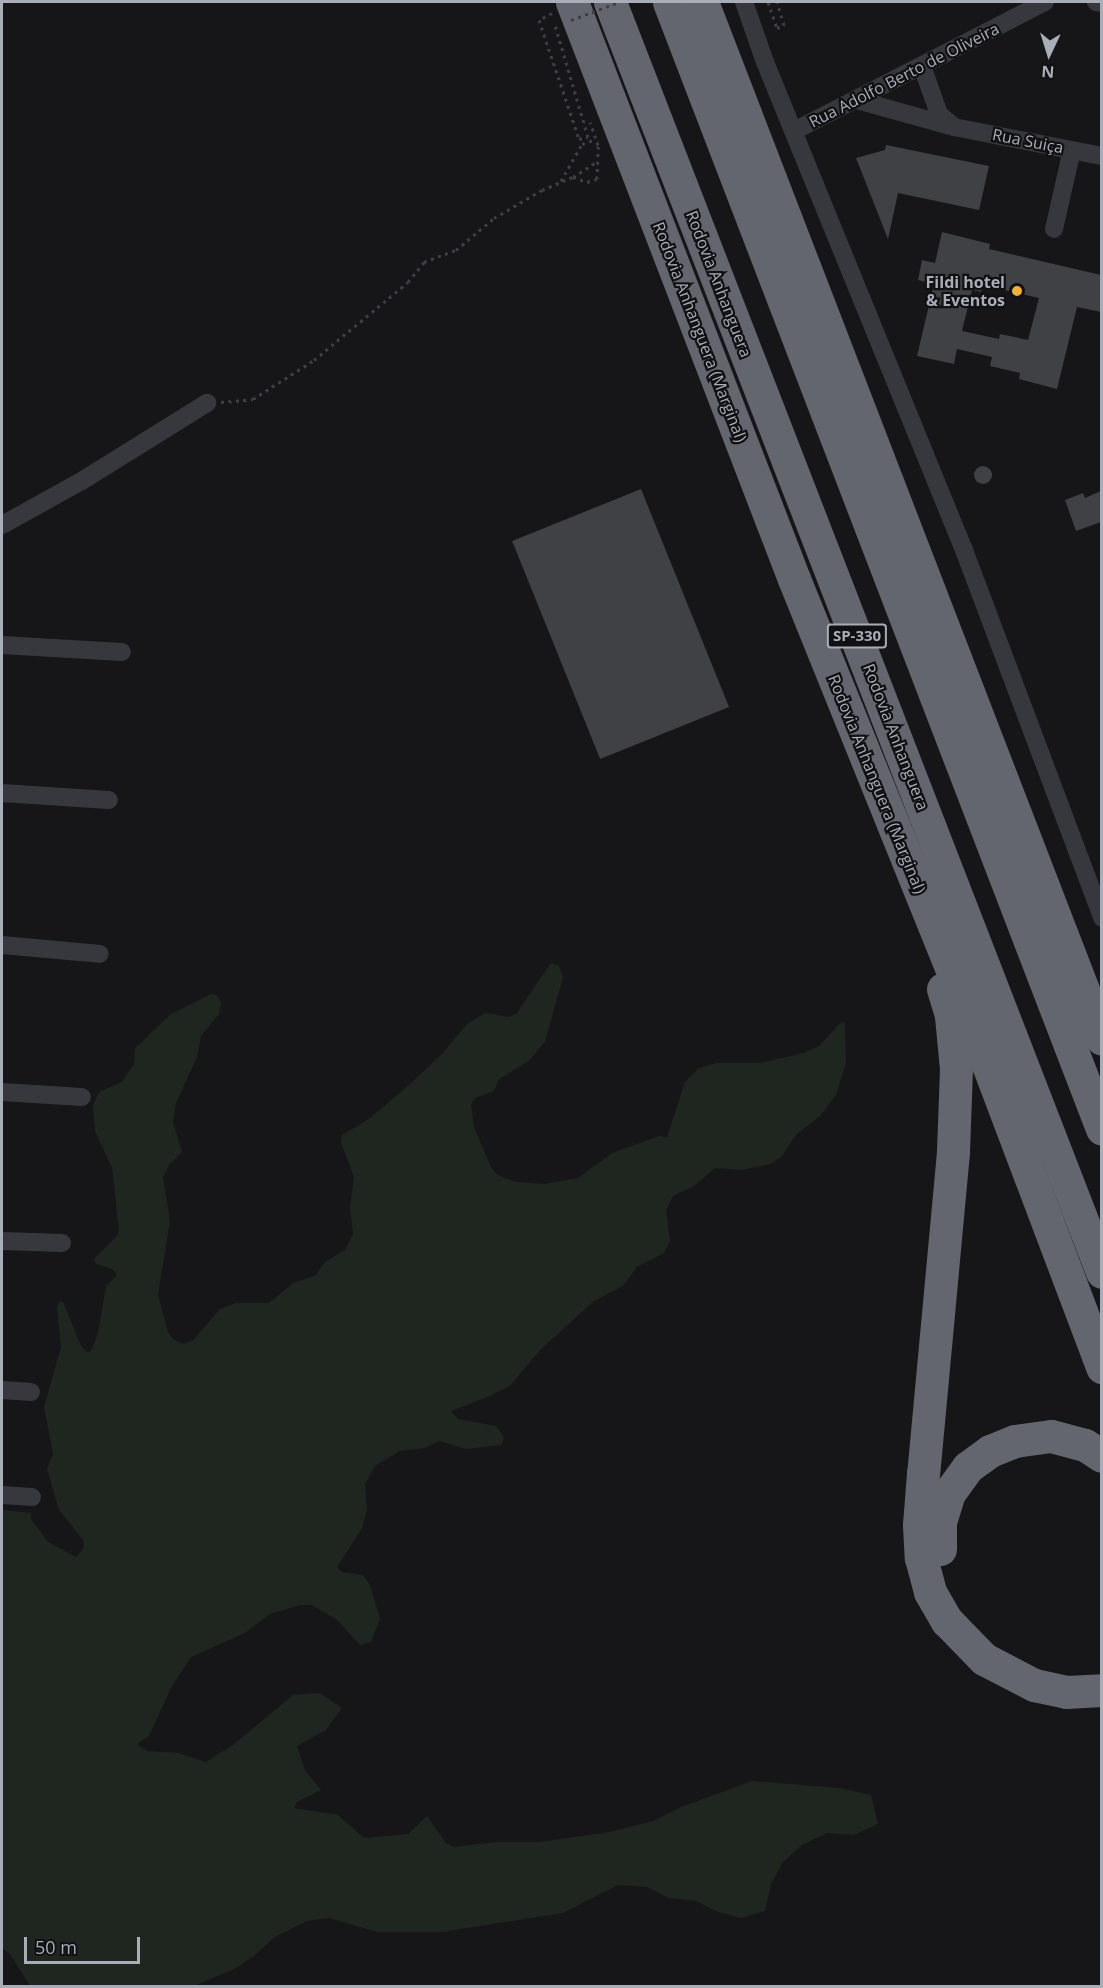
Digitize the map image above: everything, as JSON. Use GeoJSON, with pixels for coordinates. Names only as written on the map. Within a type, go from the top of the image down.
{"type":"FeatureCollection","features":[{"type":"Feature","properties":{"kind":"highway","name":"Rodovia Anhanguera"},"geometry":{"type":"LineString","coordinates":[[610,2],[1101,1272]]}},
{"type":"Feature","properties":{"kind":"highway","name":"SP-330"},"geometry":{"type":"LineString","coordinates":[[669,2],[1101,1129]]}},
{"type":"Feature","properties":{"kind":"highway"},"geometry":{"type":"LineString","coordinates":[[702,2],[1101,1039]]}},
{"type":"Feature","properties":{"kind":"highway","name":"Rodovia Anhanguera (Marginal)"},"geometry":{"type":"LineString","coordinates":[[570,12],[794,579],[960,989],[1101,1367]]}},
{"type":"Feature","properties":{"kind":"highway"},"geometry":{"type":"LineString","coordinates":[[880,791],[932,945],[951,1016],[956,1069],[954,1152],[919,1524],[921,1558],[930,1592],[947,1621],[984,1659],[1034,1686],[1066,1692],[1101,1690]]}},
{"type":"Feature","properties":{"kind":"highway"},"geometry":{"type":"LineString","coordinates":[[1101,1456],[1085,1445],[1051,1436],[1015,1441],[990,1451],[968,1467],[949,1492],[940,1522],[940,1542],[951,1592],[968,1619],[992,1643],[1032,1665],[1052,1671],[1084,1674],[1101,1672]]}},
{"type":"Feature","properties":{"kind":"street"},"geometry":{"type":"LineString","coordinates":[[744,2],[964,550],[1101,918]]}},
{"type":"Feature","properties":{"kind":"street","name":"Rua Adolfo Berto de Oliveira"},"geometry":{"type":"LineString","coordinates":[[794,131],[1045,2]]}},
{"type":"Feature","properties":{"kind":"street"},"geometry":{"type":"LineString","coordinates":[[1096,2],[1101,3]]}},
{"type":"Feature","properties":{"kind":"street"},"geometry":{"type":"LineString","coordinates":[[922,66],[939,114],[954,128]]}},
{"type":"Feature","properties":{"kind":"street","name":"Rua Suiça"},"geometry":{"type":"LineString","coordinates":[[857,100],[954,128],[1101,156]]}},
{"type":"Feature","properties":{"kind":"street"},"geometry":{"type":"LineString","coordinates":[[1054,229],[1072,150]]}},
{"type":"Feature","properties":{"kind":"street"},"geometry":{"type":"LineString","coordinates":[[2,525],[80,482],[207,403]]}},
{"type":"Feature","properties":{"kind":"street"},"geometry":{"type":"LineString","coordinates":[[2,645],[122,652]]}},
{"type":"Feature","properties":{"kind":"street"},"geometry":{"type":"LineString","coordinates":[[2,793],[109,800]]}},
{"type":"Feature","properties":{"kind":"street"},"geometry":{"type":"LineString","coordinates":[[2,945],[100,954]]}},
{"type":"Feature","properties":{"kind":"street"},"geometry":{"type":"LineString","coordinates":[[2,1092],[82,1097]]}},
{"type":"Feature","properties":{"kind":"street"},"geometry":{"type":"LineString","coordinates":[[2,1241],[62,1243]]}},
{"type":"Feature","properties":{"kind":"street"},"geometry":{"type":"LineString","coordinates":[[2,1390],[31,1392]]}},
{"type":"Feature","properties":{"kind":"street"},"geometry":{"type":"LineString","coordinates":[[2,1495],[32,1497]]}},
{"type":"Feature","properties":{"kind":"path"},"geometry":{"type":"LineString","coordinates":[[582,97],[558,24],[554,26],[588,137],[579,139],[539,20],[619,2]]}},
{"type":"Feature","properties":{"kind":"path"},"geometry":{"type":"LineString","coordinates":[[768,2],[777,28],[784,25],[777,2]]}},
{"type":"Feature","properties":{"kind":"path"},"geometry":{"type":"LineString","coordinates":[[573,177],[587,182],[597,179],[596,139],[589,118]]}},
{"type":"Feature","properties":{"kind":"path"},"geometry":{"type":"LineString","coordinates":[[560,182],[582,144],[596,139]]}},
{"type":"Feature","properties":{"kind":"path"},"geometry":{"type":"LineString","coordinates":[[207,403],[253,399],[314,360],[408,282],[424,262],[456,250],[494,218],[573,177],[598,161]]}},
{"type":"Feature","properties":{"kind":"shaded area"},"geometry":{"type":"Polygon","coordinates":[[[551,963],[559,966],[563,977],[545,1042],[529,1061],[499,1079],[494,1091],[475,1098],[471,1105],[474,1127],[491,1167],[498,1175],[516,1182],[544,1184],[578,1178],[612,1153],[659,1136],[667,1137],[685,1082],[699,1068],[716,1063],[760,1063],[804,1053],[819,1046],[840,1023],[845,1023],[846,1063],[836,1095],[820,1116],[796,1135],[782,1156],[771,1164],[741,1170],[715,1168],[694,1186],[673,1196],[666,1210],[670,1241],[664,1253],[637,1267],[623,1286],[594,1301],[540,1350],[511,1385],[451,1411],[458,1419],[496,1426],[504,1437],[502,1445],[466,1449],[439,1441],[425,1448],[400,1451],[375,1466],[365,1484],[367,1510],[362,1528],[337,1567],[342,1572],[363,1575],[370,1585],[380,1619],[371,1642],[360,1645],[337,1620],[312,1605],[300,1605],[270,1614],[245,1633],[191,1657],[171,1688],[149,1736],[137,1744],[147,1751],[178,1753],[206,1762],[233,1745],[293,1695],[320,1693],[342,1708],[326,1730],[297,1746],[305,1770],[321,1790],[297,1802],[294,1808],[338,1815],[364,1838],[408,1834],[427,1816],[446,1843],[454,1847],[496,1842],[540,1842],[609,1832],[653,1821],[681,1807],[752,1781],[840,1788],[871,1795],[878,1824],[854,1835],[827,1833],[802,1845],[783,1862],[771,1884],[765,1911],[741,1918],[718,1912],[696,1901],[669,1898],[647,1887],[618,1885],[563,1913],[442,1932],[377,1932],[329,1918],[307,1921],[275,1937],[253,1957],[234,1969],[194,1986],[30,1986],[10,1954],[2,1948],[2,1510],[31,1513],[31,1519],[48,1542],[76,1557],[83,1549],[84,1541],[59,1510],[47,1469],[53,1454],[44,1407],[61,1347],[57,1308],[59,1302],[63,1302],[81,1346],[87,1352],[91,1351],[98,1333],[106,1286],[117,1275],[112,1269],[96,1264],[94,1259],[117,1236],[119,1230],[112,1168],[95,1131],[93,1105],[99,1092],[122,1082],[134,1064],[135,1048],[171,1014],[211,994],[217,995],[221,1003],[219,1014],[201,1036],[197,1057],[176,1103],[173,1122],[182,1152],[170,1164],[163,1177],[170,1221],[158,1295],[168,1332],[174,1340],[184,1344],[193,1340],[220,1309],[236,1303],[269,1303],[293,1283],[315,1276],[325,1262],[345,1250],[353,1234],[350,1206],[354,1177],[341,1143],[342,1135],[369,1119],[411,1083],[441,1055],[468,1023],[486,1013],[508,1017],[516,1014],[551,963]]]}},
{"type":"Feature","properties":{"kind":"building"},"geometry":{"type":"Polygon","coordinates":[[[886,145],[989,166],[979,210],[898,193],[888,239],[856,158],[885,150],[886,145]]]}},
{"type":"Feature","properties":{"kind":"building"},"geometry":{"type":"Polygon","coordinates":[[[942,232],[990,244],[989,249],[1101,275],[1101,312],[1077,307],[1057,389],[1019,379],[1020,373],[990,366],[992,357],[957,349],[954,364],[917,356],[934,284],[918,280],[922,260],[935,263],[942,232]],[[983,285],[981,292],[972,290],[962,331],[999,339],[1000,334],[1028,340],[1039,298],[983,285]]]}},
{"type":"Feature","properties":{"kind":"building"},"geometry":{"type":"Polygon","coordinates":[[[979,466],[987,466],[992,471],[990,482],[979,484],[974,479],[974,471],[979,466]]]}},
{"type":"Feature","properties":{"kind":"building"},"geometry":{"type":"Polygon","coordinates":[[[641,489],[729,707],[600,759],[512,541],[641,489]]]}},
{"type":"Feature","properties":{"kind":"building"},"geometry":{"type":"Polygon","coordinates":[[[1101,491],[1101,522],[1076,531],[1065,500],[1083,493],[1085,498],[1101,491]]]}},
{"type":"Feature","properties":{"kind":"place","name":"Fildi hotel & Eventos"},"geometry":{"type":"Point","coordinates":[1017,291]}}]}
